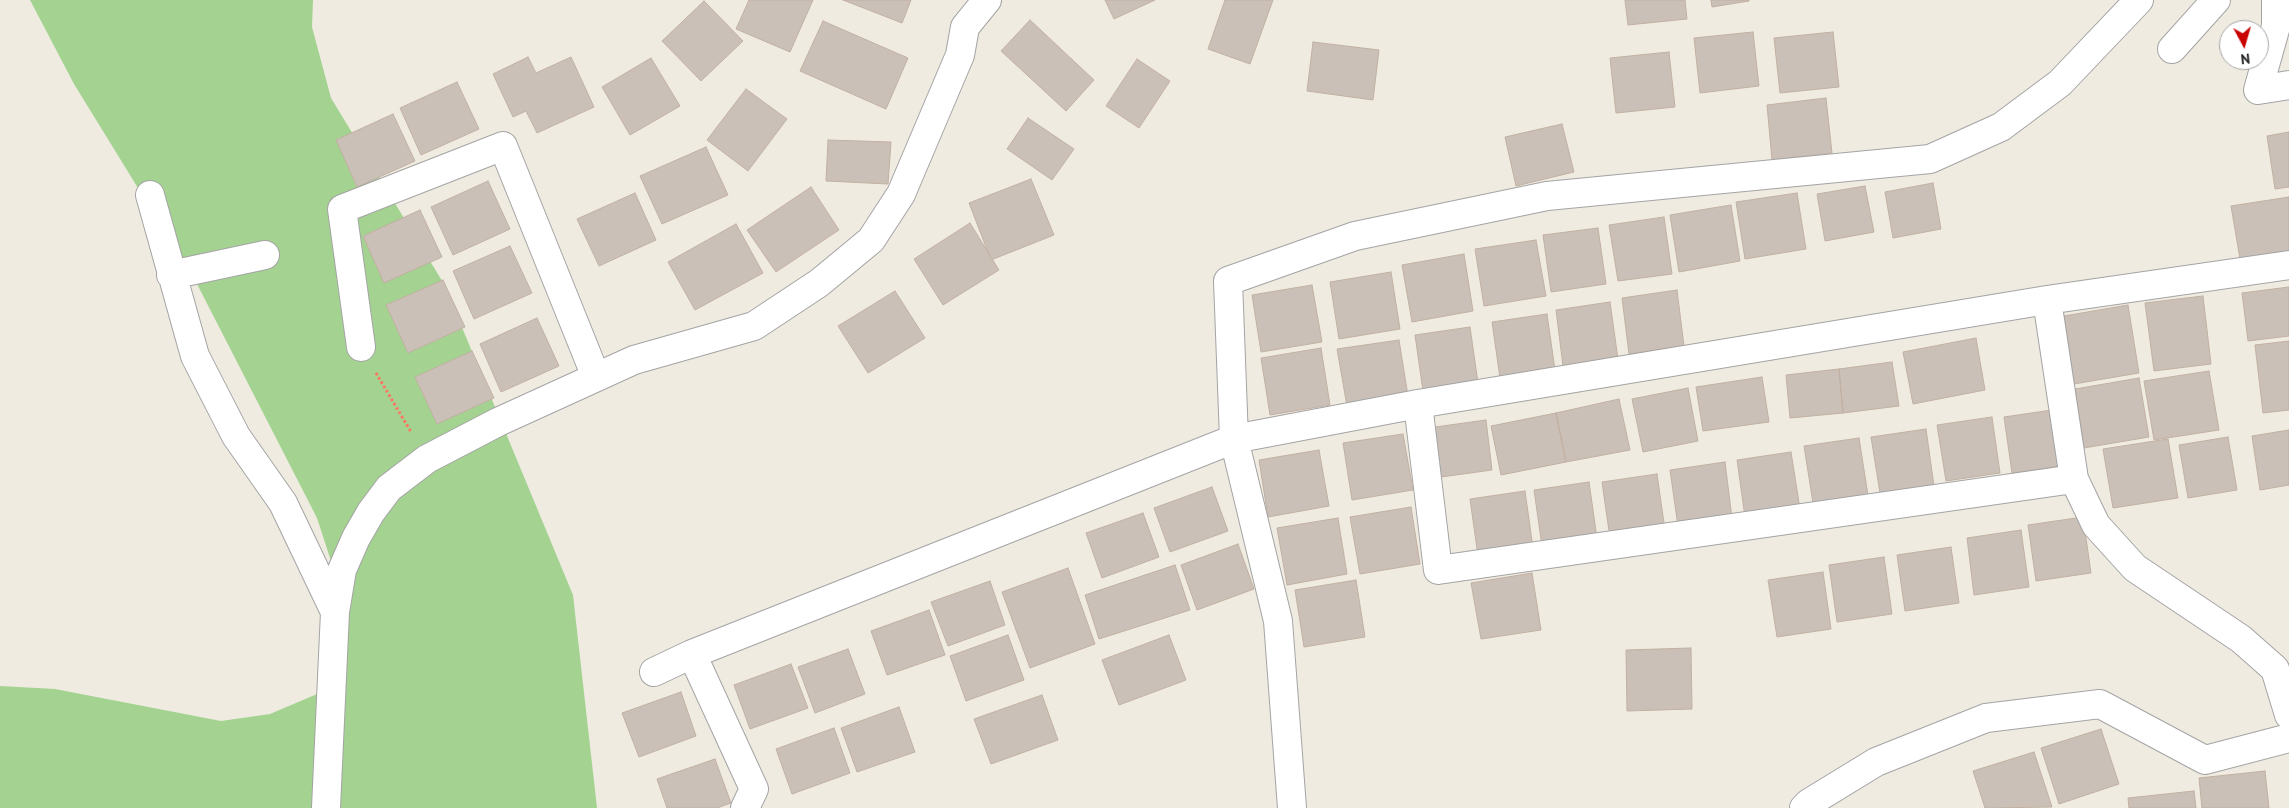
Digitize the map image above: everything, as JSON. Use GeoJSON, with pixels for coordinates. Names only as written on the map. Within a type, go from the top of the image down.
{"type":"FeatureCollection","features":[{"type":"Feature","properties":{"kind":"street"},"geometry":{"type":"LineString","coordinates":[[326,808],[335,612],[342,570],[371,512],[389,488],[427,459],[498,422],[634,360],[754,326],[819,283],[871,240],[901,194],[960,55],[965,27],[987,0]]}},
{"type":"Feature","properties":{"kind":"street"},"geometry":{"type":"LineString","coordinates":[[1292,808],[1278,621],[1234,439],[1228,281],[1355,236],[1547,196],[1930,159],[2001,127],[2060,83],[2140,0]]}},
{"type":"Feature","properties":{"kind":"street"},"geometry":{"type":"LineString","coordinates":[[2172,49],[2216,0]]}},
{"type":"Feature","properties":{"kind":"street"},"geometry":{"type":"LineString","coordinates":[[2276,0],[2276,26],[2258,90],[2289,85]]}},
{"type":"Feature","properties":{"kind":"street"},"geometry":{"type":"LineString","coordinates":[[361,347],[342,209],[503,146],[596,377]]}},
{"type":"Feature","properties":{"kind":"street"},"geometry":{"type":"LineString","coordinates":[[150,195],[170,275],[194,356],[236,436],[284,504],[335,612]]}},
{"type":"Feature","properties":{"kind":"street"},"geometry":{"type":"LineString","coordinates":[[170,275],[265,255]]}},
{"type":"Feature","properties":{"kind":"street"},"geometry":{"type":"LineString","coordinates":[[654,672],[692,654],[1234,439],[1418,404],[2047,300],[2289,264]]}},
{"type":"Feature","properties":{"kind":"street"},"geometry":{"type":"LineString","coordinates":[[2047,300],[2074,479],[2096,525],[2135,568],[2241,639],[2275,669],[2289,715]]}},
{"type":"Feature","properties":{"kind":"street"},"geometry":{"type":"LineString","coordinates":[[1418,404],[1438,570],[2074,479]]}},
{"type":"Feature","properties":{"kind":"street"},"geometry":{"type":"LineString","coordinates":[[692,654],[754,789],[745,808]]}},
{"type":"Feature","properties":{"kind":"street"},"geometry":{"type":"LineString","coordinates":[[1804,808],[1809,803],[1876,762],[1986,718],[2100,704],[2205,760],[2289,738]]}},
{"type":"Feature","properties":{"kind":"path"},"geometry":{"type":"LineString","coordinates":[[361,347],[427,459]]}},
{"type":"Feature","properties":{"kind":"green space"},"geometry":{"type":"Polygon","coordinates":[[[30,0],[313,0],[312,27],[331,98],[444,284],[573,595],[597,808],[0,808],[0,686],[55,689],[221,721],[270,714],[317,694],[337,654],[343,598],[317,518],[197,284],[74,84],[30,0]]]}},
{"type":"Feature","properties":{"kind":"building"},"geometry":{"type":"Polygon","coordinates":[[[749,0],[813,0],[790,52],[736,29],[749,0]]]}},
{"type":"Feature","properties":{"kind":"building"},"geometry":{"type":"Polygon","coordinates":[[[843,0],[911,0],[902,23],[843,0]]]}},
{"type":"Feature","properties":{"kind":"building"},"geometry":{"type":"Polygon","coordinates":[[[1105,0],[1155,0],[1114,19],[1105,0]]]}},
{"type":"Feature","properties":{"kind":"building"},"geometry":{"type":"Polygon","coordinates":[[[1225,0],[1273,0],[1250,64],[1208,49],[1225,0]]]}},
{"type":"Feature","properties":{"kind":"building"},"geometry":{"type":"Polygon","coordinates":[[[1625,0],[1685,0],[1687,19],[1628,25],[1625,0]]]}},
{"type":"Feature","properties":{"kind":"building"},"geometry":{"type":"Polygon","coordinates":[[[1711,0],[1749,0],[1749,1],[1712,7],[1711,0]]]}},
{"type":"Feature","properties":{"kind":"building"},"geometry":{"type":"Polygon","coordinates":[[[704,1],[743,41],[701,81],[662,41],[704,1]]]}},
{"type":"Feature","properties":{"kind":"building"},"geometry":{"type":"Polygon","coordinates":[[[1030,20],[1094,80],[1066,111],[1001,51],[1030,20]]]}},
{"type":"Feature","properties":{"kind":"building"},"geometry":{"type":"Polygon","coordinates":[[[823,21],[908,58],[886,109],[800,71],[823,21]]]}},
{"type":"Feature","properties":{"kind":"building"},"geometry":{"type":"Polygon","coordinates":[[[1753,32],[1759,86],[1700,93],[1694,38],[1753,32]]]}},
{"type":"Feature","properties":{"kind":"building"},"geometry":{"type":"Polygon","coordinates":[[[1833,32],[1839,87],[1780,93],[1774,38],[1833,32]]]}},
{"type":"Feature","properties":{"kind":"building"},"geometry":{"type":"Polygon","coordinates":[[[1313,42],[1379,50],[1373,100],[1307,91],[1313,42]]]}},
{"type":"Feature","properties":{"kind":"building"},"geometry":{"type":"Polygon","coordinates":[[[1669,52],[1675,107],[1616,113],[1610,58],[1669,52]]]}},
{"type":"Feature","properties":{"kind":"building"},"geometry":{"type":"Polygon","coordinates":[[[528,57],[536,73],[571,57],[594,107],[537,133],[526,111],[513,117],[493,74],[528,57]]]}},
{"type":"Feature","properties":{"kind":"building"},"geometry":{"type":"Polygon","coordinates":[[[651,58],[680,106],[630,135],[602,87],[651,58]]]}},
{"type":"Feature","properties":{"kind":"building"},"geometry":{"type":"Polygon","coordinates":[[[1137,59],[1170,81],[1139,128],[1106,106],[1137,59]]]}},
{"type":"Feature","properties":{"kind":"building"},"geometry":{"type":"Polygon","coordinates":[[[457,82],[479,129],[421,155],[400,108],[457,82]]]}},
{"type":"Feature","properties":{"kind":"building"},"geometry":{"type":"Polygon","coordinates":[[[746,89],[787,119],[748,171],[707,140],[746,89]]]}},
{"type":"Feature","properties":{"kind":"building"},"geometry":{"type":"Polygon","coordinates":[[[1826,98],[1832,153],[1772,160],[1767,105],[1826,98]]]}},
{"type":"Feature","properties":{"kind":"building"},"geometry":{"type":"Polygon","coordinates":[[[393,114],[415,161],[357,187],[336,140],[393,114]]]}},
{"type":"Feature","properties":{"kind":"building"},"geometry":{"type":"Polygon","coordinates":[[[1028,118],[1074,149],[1052,180],[1007,149],[1028,118]]]}},
{"type":"Feature","properties":{"kind":"building"},"geometry":{"type":"Polygon","coordinates":[[[1562,124],[1574,172],[1516,186],[1505,137],[1562,124]]]}},
{"type":"Feature","properties":{"kind":"building"},"geometry":{"type":"Polygon","coordinates":[[[2289,132],[2289,187],[2275,189],[2267,136],[2289,132]]]}},
{"type":"Feature","properties":{"kind":"building"},"geometry":{"type":"Polygon","coordinates":[[[828,140],[891,142],[888,184],[826,181],[828,140]]]}},
{"type":"Feature","properties":{"kind":"building"},"geometry":{"type":"Polygon","coordinates":[[[706,147],[728,195],[662,224],[640,176],[706,147]]]}},
{"type":"Feature","properties":{"kind":"building"},"geometry":{"type":"Polygon","coordinates":[[[1031,179],[1054,235],[991,260],[969,203],[1031,179]]]}},
{"type":"Feature","properties":{"kind":"building"},"geometry":{"type":"Polygon","coordinates":[[[488,181],[510,229],[453,255],[431,207],[488,181]]]}},
{"type":"Feature","properties":{"kind":"building"},"geometry":{"type":"Polygon","coordinates":[[[1933,183],[1941,229],[1893,238],[1885,192],[1933,183]]]}},
{"type":"Feature","properties":{"kind":"building"},"geometry":{"type":"Polygon","coordinates":[[[1865,186],[1874,232],[1825,241],[1817,194],[1865,186]]]}},
{"type":"Feature","properties":{"kind":"building"},"geometry":{"type":"Polygon","coordinates":[[[811,187],[839,230],[776,272],[747,230],[811,187]]]}},
{"type":"Feature","properties":{"kind":"building"},"geometry":{"type":"Polygon","coordinates":[[[635,193],[656,240],[599,266],[577,219],[635,193]]]}},
{"type":"Feature","properties":{"kind":"building"},"geometry":{"type":"Polygon","coordinates":[[[1797,193],[1806,249],[1745,259],[1736,202],[1797,193]]]}},
{"type":"Feature","properties":{"kind":"building"},"geometry":{"type":"Polygon","coordinates":[[[2289,197],[2289,251],[2240,259],[2231,206],[2289,197]]]}},
{"type":"Feature","properties":{"kind":"building"},"geometry":{"type":"Polygon","coordinates":[[[1731,205],[1740,261],[1679,272],[1670,215],[1731,205]]]}},
{"type":"Feature","properties":{"kind":"building"},"geometry":{"type":"Polygon","coordinates":[[[420,210],[442,257],[384,283],[363,236],[420,210]]]}},
{"type":"Feature","properties":{"kind":"building"},"geometry":{"type":"Polygon","coordinates":[[[1664,217],[1672,274],[1618,281],[1609,225],[1664,217]]]}},
{"type":"Feature","properties":{"kind":"building"},"geometry":{"type":"Polygon","coordinates":[[[970,223],[999,270],[943,305],[914,259],[970,223]]]}},
{"type":"Feature","properties":{"kind":"building"},"geometry":{"type":"Polygon","coordinates":[[[736,224],[763,273],[695,310],[668,262],[736,224]]]}},
{"type":"Feature","properties":{"kind":"building"},"geometry":{"type":"Polygon","coordinates":[[[1598,228],[1606,284],[1551,292],[1543,235],[1598,228]]]}},
{"type":"Feature","properties":{"kind":"building"},"geometry":{"type":"Polygon","coordinates":[[[1536,240],[1546,296],[1484,306],[1475,249],[1536,240]]]}},
{"type":"Feature","properties":{"kind":"building"},"geometry":{"type":"Polygon","coordinates":[[[510,246],[532,293],[474,319],[453,271],[510,246]]]}},
{"type":"Feature","properties":{"kind":"building"},"geometry":{"type":"Polygon","coordinates":[[[1464,254],[1473,311],[1412,322],[1402,265],[1464,254]]]}},
{"type":"Feature","properties":{"kind":"building"},"geometry":{"type":"Polygon","coordinates":[[[1391,272],[1400,329],[1339,339],[1330,282],[1391,272]]]}},
{"type":"Feature","properties":{"kind":"building"},"geometry":{"type":"Polygon","coordinates":[[[443,280],[465,327],[408,353],[386,305],[443,280]]]}},
{"type":"Feature","properties":{"kind":"building"},"geometry":{"type":"Polygon","coordinates":[[[1312,285],[1322,342],[1261,352],[1252,295],[1312,285]]]}},
{"type":"Feature","properties":{"kind":"building"},"geometry":{"type":"Polygon","coordinates":[[[2289,287],[2289,336],[2248,341],[2242,293],[2289,287]]]}},
{"type":"Feature","properties":{"kind":"building"},"geometry":{"type":"Polygon","coordinates":[[[1677,290],[1684,346],[1629,354],[1622,298],[1677,290]]]}},
{"type":"Feature","properties":{"kind":"building"},"geometry":{"type":"Polygon","coordinates":[[[895,291],[925,338],[868,373],[838,326],[895,291]]]}},
{"type":"Feature","properties":{"kind":"building"},"geometry":{"type":"Polygon","coordinates":[[[2203,296],[2211,364],[2154,371],[2145,303],[2203,296]]]}},
{"type":"Feature","properties":{"kind":"building"},"geometry":{"type":"Polygon","coordinates":[[[1610,302],[1618,359],[1563,366],[1556,310],[1610,302]]]}},
{"type":"Feature","properties":{"kind":"building"},"geometry":{"type":"Polygon","coordinates":[[[2128,305],[2139,373],[2074,384],[2064,316],[2128,305]]]}},
{"type":"Feature","properties":{"kind":"building"},"geometry":{"type":"Polygon","coordinates":[[[1547,314],[1555,370],[1500,378],[1492,322],[1547,314]]]}},
{"type":"Feature","properties":{"kind":"building"},"geometry":{"type":"Polygon","coordinates":[[[537,318],[559,366],[501,392],[480,344],[537,318]]]}},
{"type":"Feature","properties":{"kind":"building"},"geometry":{"type":"Polygon","coordinates":[[[1470,327],[1478,383],[1423,391],[1415,335],[1470,327]]]}},
{"type":"Feature","properties":{"kind":"building"},"geometry":{"type":"Polygon","coordinates":[[[1976,338],[1985,390],[1913,404],[1903,352],[1976,338]]]}},
{"type":"Feature","properties":{"kind":"building"},"geometry":{"type":"Polygon","coordinates":[[[1399,340],[1408,396],[1347,406],[1337,349],[1399,340]]]}},
{"type":"Feature","properties":{"kind":"building"},"geometry":{"type":"Polygon","coordinates":[[[2289,341],[2289,410],[2263,413],[2255,345],[2289,341]]]}},
{"type":"Feature","properties":{"kind":"building"},"geometry":{"type":"Polygon","coordinates":[[[1321,348],[1330,405],[1270,415],[1261,358],[1321,348]]]}},
{"type":"Feature","properties":{"kind":"building"},"geometry":{"type":"Polygon","coordinates":[[[472,351],[494,398],[437,424],[415,377],[472,351]]]}},
{"type":"Feature","properties":{"kind":"building"},"geometry":{"type":"Polygon","coordinates":[[[1892,362],[1899,406],[1843,413],[1839,369],[1892,362]]]}},
{"type":"Feature","properties":{"kind":"building"},"geometry":{"type":"Polygon","coordinates":[[[1839,369],[1843,413],[1790,418],[1786,375],[1839,369]]]}},
{"type":"Feature","properties":{"kind":"building"},"geometry":{"type":"Polygon","coordinates":[[[2209,371],[2219,430],[2154,440],[2144,381],[2209,371]]]}},
{"type":"Feature","properties":{"kind":"building"},"geometry":{"type":"Polygon","coordinates":[[[1762,377],[1769,422],[1703,431],[1696,387],[1762,377]]]}},
{"type":"Feature","properties":{"kind":"building"},"geometry":{"type":"Polygon","coordinates":[[[2139,378],[2149,437],[2084,448],[2075,389],[2139,378]]]}},
{"type":"Feature","properties":{"kind":"building"},"geometry":{"type":"Polygon","coordinates":[[[1688,388],[1698,441],[1643,452],[1632,399],[1688,388]]]}},
{"type":"Feature","properties":{"kind":"building"},"geometry":{"type":"Polygon","coordinates":[[[1619,399],[1630,450],[1566,462],[1556,413],[1619,399]]]}},
{"type":"Feature","properties":{"kind":"building"},"geometry":{"type":"Polygon","coordinates":[[[2059,409],[2067,465],[2012,473],[2004,417],[2059,409]]]}},
{"type":"Feature","properties":{"kind":"building"},"geometry":{"type":"Polygon","coordinates":[[[1556,413],[1566,462],[1501,475],[1491,426],[1556,413]]]}},
{"type":"Feature","properties":{"kind":"building"},"geometry":{"type":"Polygon","coordinates":[[[1992,417],[2000,473],[1946,481],[1937,425],[1992,417]]]}},
{"type":"Feature","properties":{"kind":"building"},"geometry":{"type":"Polygon","coordinates":[[[1486,420],[1492,470],[1434,478],[1428,428],[1486,420]]]}},
{"type":"Feature","properties":{"kind":"building"},"geometry":{"type":"Polygon","coordinates":[[[1926,429],[1934,486],[1880,493],[1871,437],[1926,429]]]}},
{"type":"Feature","properties":{"kind":"building"},"geometry":{"type":"Polygon","coordinates":[[[2289,430],[2289,485],[2260,490],[2252,436],[2289,430]]]}},
{"type":"Feature","properties":{"kind":"building"},"geometry":{"type":"Polygon","coordinates":[[[1403,434],[1413,490],[1352,500],[1343,443],[1403,434]]]}},
{"type":"Feature","properties":{"kind":"building"},"geometry":{"type":"Polygon","coordinates":[[[2228,437],[2237,490],[2188,498],[2179,445],[2228,437]]]}},
{"type":"Feature","properties":{"kind":"building"},"geometry":{"type":"Polygon","coordinates":[[[1859,438],[1868,495],[1813,503],[1804,446],[1859,438]]]}},
{"type":"Feature","properties":{"kind":"building"},"geometry":{"type":"Polygon","coordinates":[[[2168,439],[2178,498],[2113,508],[2103,449],[2168,439]]]}},
{"type":"Feature","properties":{"kind":"building"},"geometry":{"type":"Polygon","coordinates":[[[1319,450],[1329,506],[1268,517],[1259,460],[1319,450]]]}},
{"type":"Feature","properties":{"kind":"building"},"geometry":{"type":"Polygon","coordinates":[[[1791,452],[1800,509],[1745,517],[1737,460],[1791,452]]]}},
{"type":"Feature","properties":{"kind":"building"},"geometry":{"type":"Polygon","coordinates":[[[1725,462],[1732,518],[1678,526],[1670,470],[1725,462]]]}},
{"type":"Feature","properties":{"kind":"building"},"geometry":{"type":"Polygon","coordinates":[[[1657,474],[1665,530],[1610,538],[1602,482],[1657,474]]]}},
{"type":"Feature","properties":{"kind":"building"},"geometry":{"type":"Polygon","coordinates":[[[1589,482],[1597,538],[1542,546],[1534,490],[1589,482]]]}},
{"type":"Feature","properties":{"kind":"building"},"geometry":{"type":"Polygon","coordinates":[[[1212,487],[1228,531],[1170,552],[1154,508],[1212,487]]]}},
{"type":"Feature","properties":{"kind":"building"},"geometry":{"type":"Polygon","coordinates":[[[1525,491],[1533,548],[1478,556],[1470,499],[1525,491]]]}},
{"type":"Feature","properties":{"kind":"building"},"geometry":{"type":"Polygon","coordinates":[[[1411,507],[1420,564],[1360,574],[1350,517],[1411,507]]]}},
{"type":"Feature","properties":{"kind":"building"},"geometry":{"type":"Polygon","coordinates":[[[1143,513],[1159,557],[1102,578],[1086,533],[1143,513]]]}},
{"type":"Feature","properties":{"kind":"building"},"geometry":{"type":"Polygon","coordinates":[[[2083,517],[2091,573],[2036,581],[2028,525],[2083,517]]]}},
{"type":"Feature","properties":{"kind":"building"},"geometry":{"type":"Polygon","coordinates":[[[1338,518],[1347,574],[1287,585],[1277,528],[1338,518]]]}},
{"type":"Feature","properties":{"kind":"building"},"geometry":{"type":"Polygon","coordinates":[[[2021,530],[2029,587],[1974,595],[1967,538],[2021,530]]]}},
{"type":"Feature","properties":{"kind":"building"},"geometry":{"type":"Polygon","coordinates":[[[1238,544],[1254,589],[1197,610],[1181,565],[1238,544]]]}},
{"type":"Feature","properties":{"kind":"building"},"geometry":{"type":"Polygon","coordinates":[[[1951,547],[1959,603],[1905,611],[1897,555],[1951,547]]]}},
{"type":"Feature","properties":{"kind":"building"},"geometry":{"type":"Polygon","coordinates":[[[1884,557],[1892,614],[1837,622],[1829,565],[1884,557]]]}},
{"type":"Feature","properties":{"kind":"building"},"geometry":{"type":"Polygon","coordinates":[[[1175,565],[1190,610],[1099,639],[1085,595],[1175,565]]]}},
{"type":"Feature","properties":{"kind":"building"},"geometry":{"type":"Polygon","coordinates":[[[1068,568],[1095,644],[1030,668],[1002,592],[1068,568]]]}},
{"type":"Feature","properties":{"kind":"building"},"geometry":{"type":"Polygon","coordinates":[[[1823,572],[1831,629],[1777,637],[1768,580],[1823,572]]]}},
{"type":"Feature","properties":{"kind":"building"},"geometry":{"type":"Polygon","coordinates":[[[1532,573],[1541,630],[1481,639],[1471,583],[1532,573]]]}},
{"type":"Feature","properties":{"kind":"building"},"geometry":{"type":"Polygon","coordinates":[[[1356,580],[1365,637],[1304,647],[1295,590],[1356,580]]]}},
{"type":"Feature","properties":{"kind":"building"},"geometry":{"type":"Polygon","coordinates":[[[990,581],[1005,625],[948,646],[931,602],[990,581]]]}},
{"type":"Feature","properties":{"kind":"building"},"geometry":{"type":"Polygon","coordinates":[[[929,610],[945,655],[887,675],[871,631],[929,610]]]}},
{"type":"Feature","properties":{"kind":"building"},"geometry":{"type":"Polygon","coordinates":[[[1008,635],[1024,680],[966,701],[950,656],[1008,635]]]}},
{"type":"Feature","properties":{"kind":"building"},"geometry":{"type":"Polygon","coordinates":[[[1169,635],[1186,680],[1119,705],[1102,660],[1169,635]]]}},
{"type":"Feature","properties":{"kind":"building"},"geometry":{"type":"Polygon","coordinates":[[[1691,648],[1692,709],[1627,711],[1626,650],[1691,648]]]}},
{"type":"Feature","properties":{"kind":"building"},"geometry":{"type":"Polygon","coordinates":[[[848,649],[865,694],[815,713],[798,667],[848,649]]]}},
{"type":"Feature","properties":{"kind":"building"},"geometry":{"type":"Polygon","coordinates":[[[791,664],[808,708],[750,729],[734,685],[791,664]]]}},
{"type":"Feature","properties":{"kind":"building"},"geometry":{"type":"Polygon","coordinates":[[[681,692],[696,736],[639,757],[622,713],[681,692]]]}},
{"type":"Feature","properties":{"kind":"building"},"geometry":{"type":"Polygon","coordinates":[[[1042,695],[1058,740],[991,764],[974,719],[1042,695]]]}},
{"type":"Feature","properties":{"kind":"building"},"geometry":{"type":"Polygon","coordinates":[[[899,707],[915,752],[857,772],[841,728],[899,707]]]}},
{"type":"Feature","properties":{"kind":"building"},"geometry":{"type":"Polygon","coordinates":[[[834,728],[850,773],[792,794],[776,749],[834,728]]]}},
{"type":"Feature","properties":{"kind":"building"},"geometry":{"type":"Polygon","coordinates":[[[2101,729],[2119,784],[2059,804],[2041,748],[2101,729]]]}},
{"type":"Feature","properties":{"kind":"building"},"geometry":{"type":"Polygon","coordinates":[[[2034,752],[2052,807],[1985,808],[1973,771],[2034,752]]]}},
{"type":"Feature","properties":{"kind":"building"},"geometry":{"type":"Polygon","coordinates":[[[715,759],[731,803],[717,808],[667,808],[657,779],[715,759]]]}},
{"type":"Feature","properties":{"kind":"building"},"geometry":{"type":"Polygon","coordinates":[[[2265,771],[2269,808],[2202,808],[2199,778],[2265,771]]]}},
{"type":"Feature","properties":{"kind":"building"},"geometry":{"type":"Polygon","coordinates":[[[2194,791],[2196,808],[2129,808],[2128,798],[2194,791]]]}}]}
